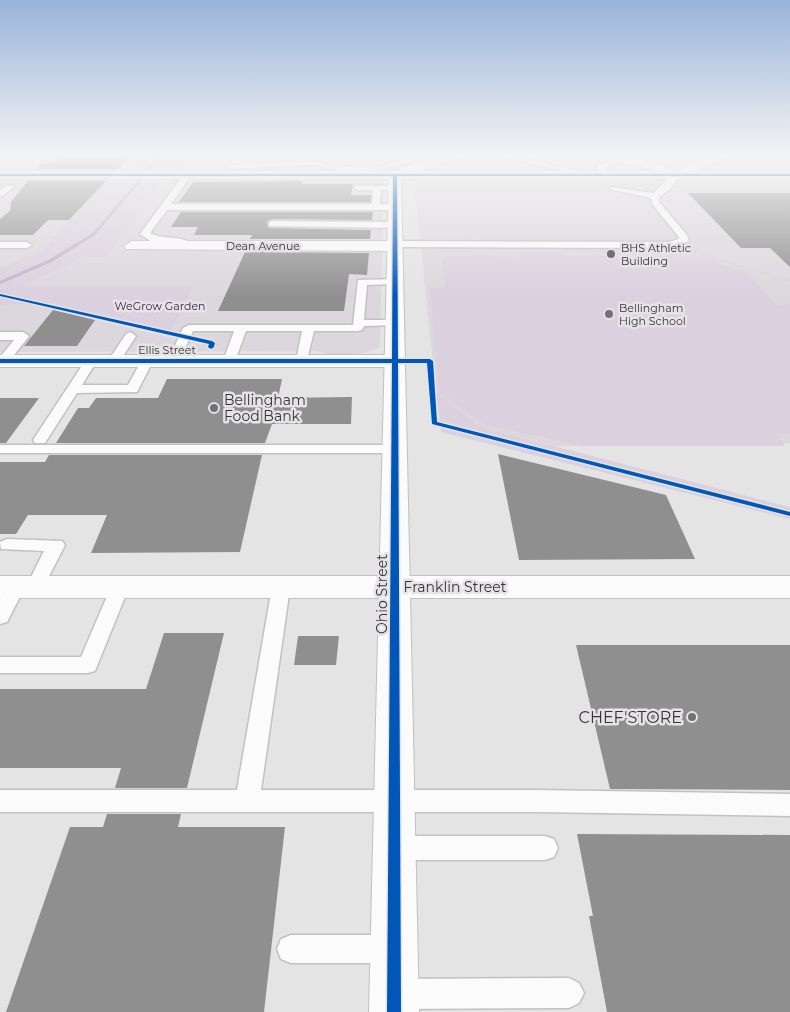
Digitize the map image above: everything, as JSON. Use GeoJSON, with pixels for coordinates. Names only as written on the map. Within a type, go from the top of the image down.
{"type":"FeatureCollection","features":[{"type":"Feature","properties":{"kind":"street","name":"Ohio Street"},"geometry":{"type":"LineString","coordinates":[[394,1003],[395,202]]}},
{"type":"Feature","properties":{"kind":"street","name":"Dean Avenue"},"geometry":{"type":"LineString","coordinates":[[132,246],[395,245]]}},
{"type":"Feature","properties":{"kind":"street","name":"Ellis Street"},"geometry":{"type":"LineString","coordinates":[[2,361],[395,361]]}},
{"type":"Feature","properties":{"kind":"street","name":"Franklin Street"},"geometry":{"type":"LineString","coordinates":[[17,587],[790,587]]}},
{"type":"Feature","properties":{"kind":"lane"},"geometry":{"type":"LineString","coordinates":[[167,202],[145,234],[155,240],[220,246]]}},
{"type":"Feature","properties":{"kind":"lane"},"geometry":{"type":"LineString","coordinates":[[376,202],[376,207]]}},
{"type":"Feature","properties":{"kind":"lane"},"geometry":{"type":"LineString","coordinates":[[395,245],[668,245],[684,241],[684,237],[655,202]]}},
{"type":"Feature","properties":{"kind":"lane"},"geometry":{"type":"LineString","coordinates":[[165,207],[395,207]]}},
{"type":"Feature","properties":{"kind":"lane"},"geometry":{"type":"LineString","coordinates":[[272,224],[395,225]]}},
{"type":"Feature","properties":{"kind":"lane"},"geometry":{"type":"LineString","coordinates":[[0,245],[27,245]]}},
{"type":"Feature","properties":{"kind":"lane"},"geometry":{"type":"LineString","coordinates":[[174,361],[189,328],[358,328],[362,282],[395,282]]}},
{"type":"Feature","properties":{"kind":"lane"},"geometry":{"type":"LineString","coordinates":[[359,323],[395,323]]}},
{"type":"Feature","properties":{"kind":"lane"},"geometry":{"type":"LineString","coordinates":[[229,361],[240,328]]}},
{"type":"Feature","properties":{"kind":"lane"},"geometry":{"type":"LineString","coordinates":[[302,361],[309,328]]}},
{"type":"Feature","properties":{"kind":"lane"},"geometry":{"type":"LineString","coordinates":[[0,336],[24,336],[2,361]]}},
{"type":"Feature","properties":{"kind":"lane"},"geometry":{"type":"LineString","coordinates":[[114,361],[130,336]]}},
{"type":"Feature","properties":{"kind":"lane"},"geometry":{"type":"LineString","coordinates":[[40,440],[91,361]]}},
{"type":"Feature","properties":{"kind":"lane"},"geometry":{"type":"LineString","coordinates":[[73,389],[132,389],[147,361]]}},
{"type":"Feature","properties":{"kind":"lane"},"geometry":{"type":"LineString","coordinates":[[0,448],[395,449]]}},
{"type":"Feature","properties":{"kind":"lane"},"geometry":{"type":"LineString","coordinates":[[0,617],[17,587],[56,545],[7,546]]}},
{"type":"Feature","properties":{"kind":"lane"},"geometry":{"type":"LineString","coordinates":[[0,665],[88,665],[120,587]]}},
{"type":"Feature","properties":{"kind":"lane"},"geometry":{"type":"LineString","coordinates":[[247,801],[281,587]]}},
{"type":"Feature","properties":{"kind":"lane"},"geometry":{"type":"LineString","coordinates":[[0,801],[394,801],[790,805]]}},
{"type":"Feature","properties":{"kind":"lane"},"geometry":{"type":"LineString","coordinates":[[394,848],[545,848]]}},
{"type":"Feature","properties":{"kind":"lane"},"geometry":{"type":"LineString","coordinates":[[291,949],[394,949]]}},
{"type":"Feature","properties":{"kind":"lane"},"geometry":{"type":"LineString","coordinates":[[394,1003],[569,993]]}},
{"type":"Feature","properties":{"kind":"path"},"geometry":{"type":"LineString","coordinates":[[42,251],[66,236],[92,202]]}},
{"type":"Feature","properties":{"kind":"path"},"geometry":{"type":"LineString","coordinates":[[49,237],[66,236]]}},
{"type":"Feature","properties":{"kind":"path"},"geometry":{"type":"LineString","coordinates":[[692,252],[790,281]]}},
{"type":"Feature","properties":{"kind":"path"},"geometry":{"type":"LineString","coordinates":[[0,270],[20,262]]}},
{"type":"Feature","properties":{"kind":"shaded area"},"geometry":{"type":"Polygon","coordinates":[[[0,202],[86,202],[42,249],[0,268],[0,202]]]}},
{"type":"Feature","properties":{"kind":"shaded area"},"geometry":{"type":"Polygon","coordinates":[[[147,202],[383,202],[380,346],[377,349],[358,354],[326,354],[316,351],[0,352],[0,305],[25,304],[204,345],[216,341],[172,330],[193,286],[22,287],[85,257],[106,256],[147,202]]]}},
{"type":"Feature","properties":{"kind":"shaded area","name":"Bellingham High School"},"geometry":{"type":"Polygon","coordinates":[[[416,202],[790,202],[790,443],[556,446],[480,427],[436,392],[416,202]]]}},
{"type":"Feature","properties":{"kind":"green space","name":"WeGrow Garden"},"geometry":{"type":"Polygon","coordinates":[[[86,202],[148,202],[106,257],[85,257],[23,286],[193,286],[172,330],[216,341],[219,346],[204,346],[202,343],[25,304],[0,305],[0,268],[42,249],[86,202]]]}},
{"type":"Feature","properties":{"kind":"green space","name":"Bellingham High School"},"geometry":{"type":"Polygon","coordinates":[[[519,252],[560,252],[563,256],[698,257],[746,271],[776,305],[790,304],[790,434],[777,434],[785,446],[581,446],[483,424],[439,392],[430,288],[445,288],[442,260],[450,256],[520,257],[519,252]]]}},
{"type":"Feature","properties":{"kind":"green space"},"geometry":{"type":"Polygon","coordinates":[[[436,392],[480,427],[790,507],[790,519],[441,432],[436,392]]]}},
{"type":"Feature","properties":{"kind":"building"},"geometry":{"type":"Polygon","coordinates":[[[11,202],[86,202],[69,220],[48,220],[33,235],[0,235],[0,219],[10,211],[11,202]]]}},
{"type":"Feature","properties":{"kind":"building"},"geometry":{"type":"Polygon","coordinates":[[[697,202],[790,202],[790,267],[770,248],[741,248],[697,202]]]}},
{"type":"Feature","properties":{"kind":"building"},"geometry":{"type":"Polygon","coordinates":[[[181,212],[373,212],[372,220],[272,219],[267,222],[269,228],[371,230],[370,239],[250,239],[252,235],[194,235],[198,227],[171,227],[181,212]]]}},
{"type":"Feature","properties":{"kind":"building"},"geometry":{"type":"Polygon","coordinates":[[[245,252],[369,253],[367,275],[349,274],[344,311],[218,311],[245,252]]]}},
{"type":"Feature","properties":{"kind":"building"},"geometry":{"type":"Polygon","coordinates":[[[53,310],[95,320],[77,346],[24,346],[53,310]]]}},
{"type":"Feature","properties":{"kind":"building"},"geometry":{"type":"Polygon","coordinates":[[[167,379],[282,379],[278,398],[352,397],[351,424],[272,424],[265,443],[56,443],[78,408],[89,408],[96,398],[158,398],[167,379]]]}},
{"type":"Feature","properties":{"kind":"building"},"geometry":{"type":"Polygon","coordinates":[[[0,398],[39,398],[6,443],[0,443],[0,398]]]}},
{"type":"Feature","properties":{"kind":"building"},"geometry":{"type":"Polygon","coordinates":[[[498,454],[666,495],[695,559],[519,560],[498,454]]]}},
{"type":"Feature","properties":{"kind":"building"},"geometry":{"type":"Polygon","coordinates":[[[49,455],[262,455],[240,552],[91,553],[107,515],[28,515],[16,534],[0,534],[0,462],[45,462],[49,455]]]}},
{"type":"Feature","properties":{"kind":"building"},"geometry":{"type":"Polygon","coordinates":[[[164,633],[224,633],[187,788],[115,788],[121,768],[0,768],[0,689],[146,689],[164,633]]]}},
{"type":"Feature","properties":{"kind":"building"},"geometry":{"type":"Polygon","coordinates":[[[298,636],[339,636],[336,665],[294,665],[298,636]]]}},
{"type":"Feature","properties":{"kind":"building","name":"CHEF'STORE"},"geometry":{"type":"Polygon","coordinates":[[[576,645],[790,645],[790,790],[610,789],[576,645]]]}},
{"type":"Feature","properties":{"kind":"building"},"geometry":{"type":"Polygon","coordinates":[[[107,814],[181,814],[178,827],[285,827],[264,1012],[6,1012],[70,827],[103,827],[107,814]]]}},
{"type":"Feature","properties":{"kind":"building"},"geometry":{"type":"Polygon","coordinates":[[[577,834],[790,835],[790,1012],[607,1012],[589,916],[593,916],[577,834]]]}},
{"type":"Feature","properties":{"kind":"waterway"},"geometry":{"type":"LineString","coordinates":[[0,283],[50,261],[94,234],[121,202]]}},
{"type":"Feature","properties":{"kind":"cycle path"},"geometry":{"type":"LineString","coordinates":[[394,1012],[395,202]]}},
{"type":"Feature","properties":{"kind":"cycle path"},"geometry":{"type":"LineString","coordinates":[[0,295],[212,343],[211,347]]}},
{"type":"Feature","properties":{"kind":"cycle path"},"geometry":{"type":"LineString","coordinates":[[0,361],[430,361],[434,423],[790,514]]}},
{"type":"Feature","properties":{"kind":"place","name":"BHS Athletic Building"},"geometry":{"type":"Point","coordinates":[611,254]}},
{"type":"Feature","properties":{"kind":"place","name":"Bellingham High School"},"geometry":{"type":"Point","coordinates":[609,314]}},
{"type":"Feature","properties":{"kind":"place","name":"Bellingham Food Bank"},"geometry":{"type":"Point","coordinates":[214,408]}},
{"type":"Feature","properties":{"kind":"place","name":"CHEF'STORE"},"geometry":{"type":"Point","coordinates":[692,717]}}]}
